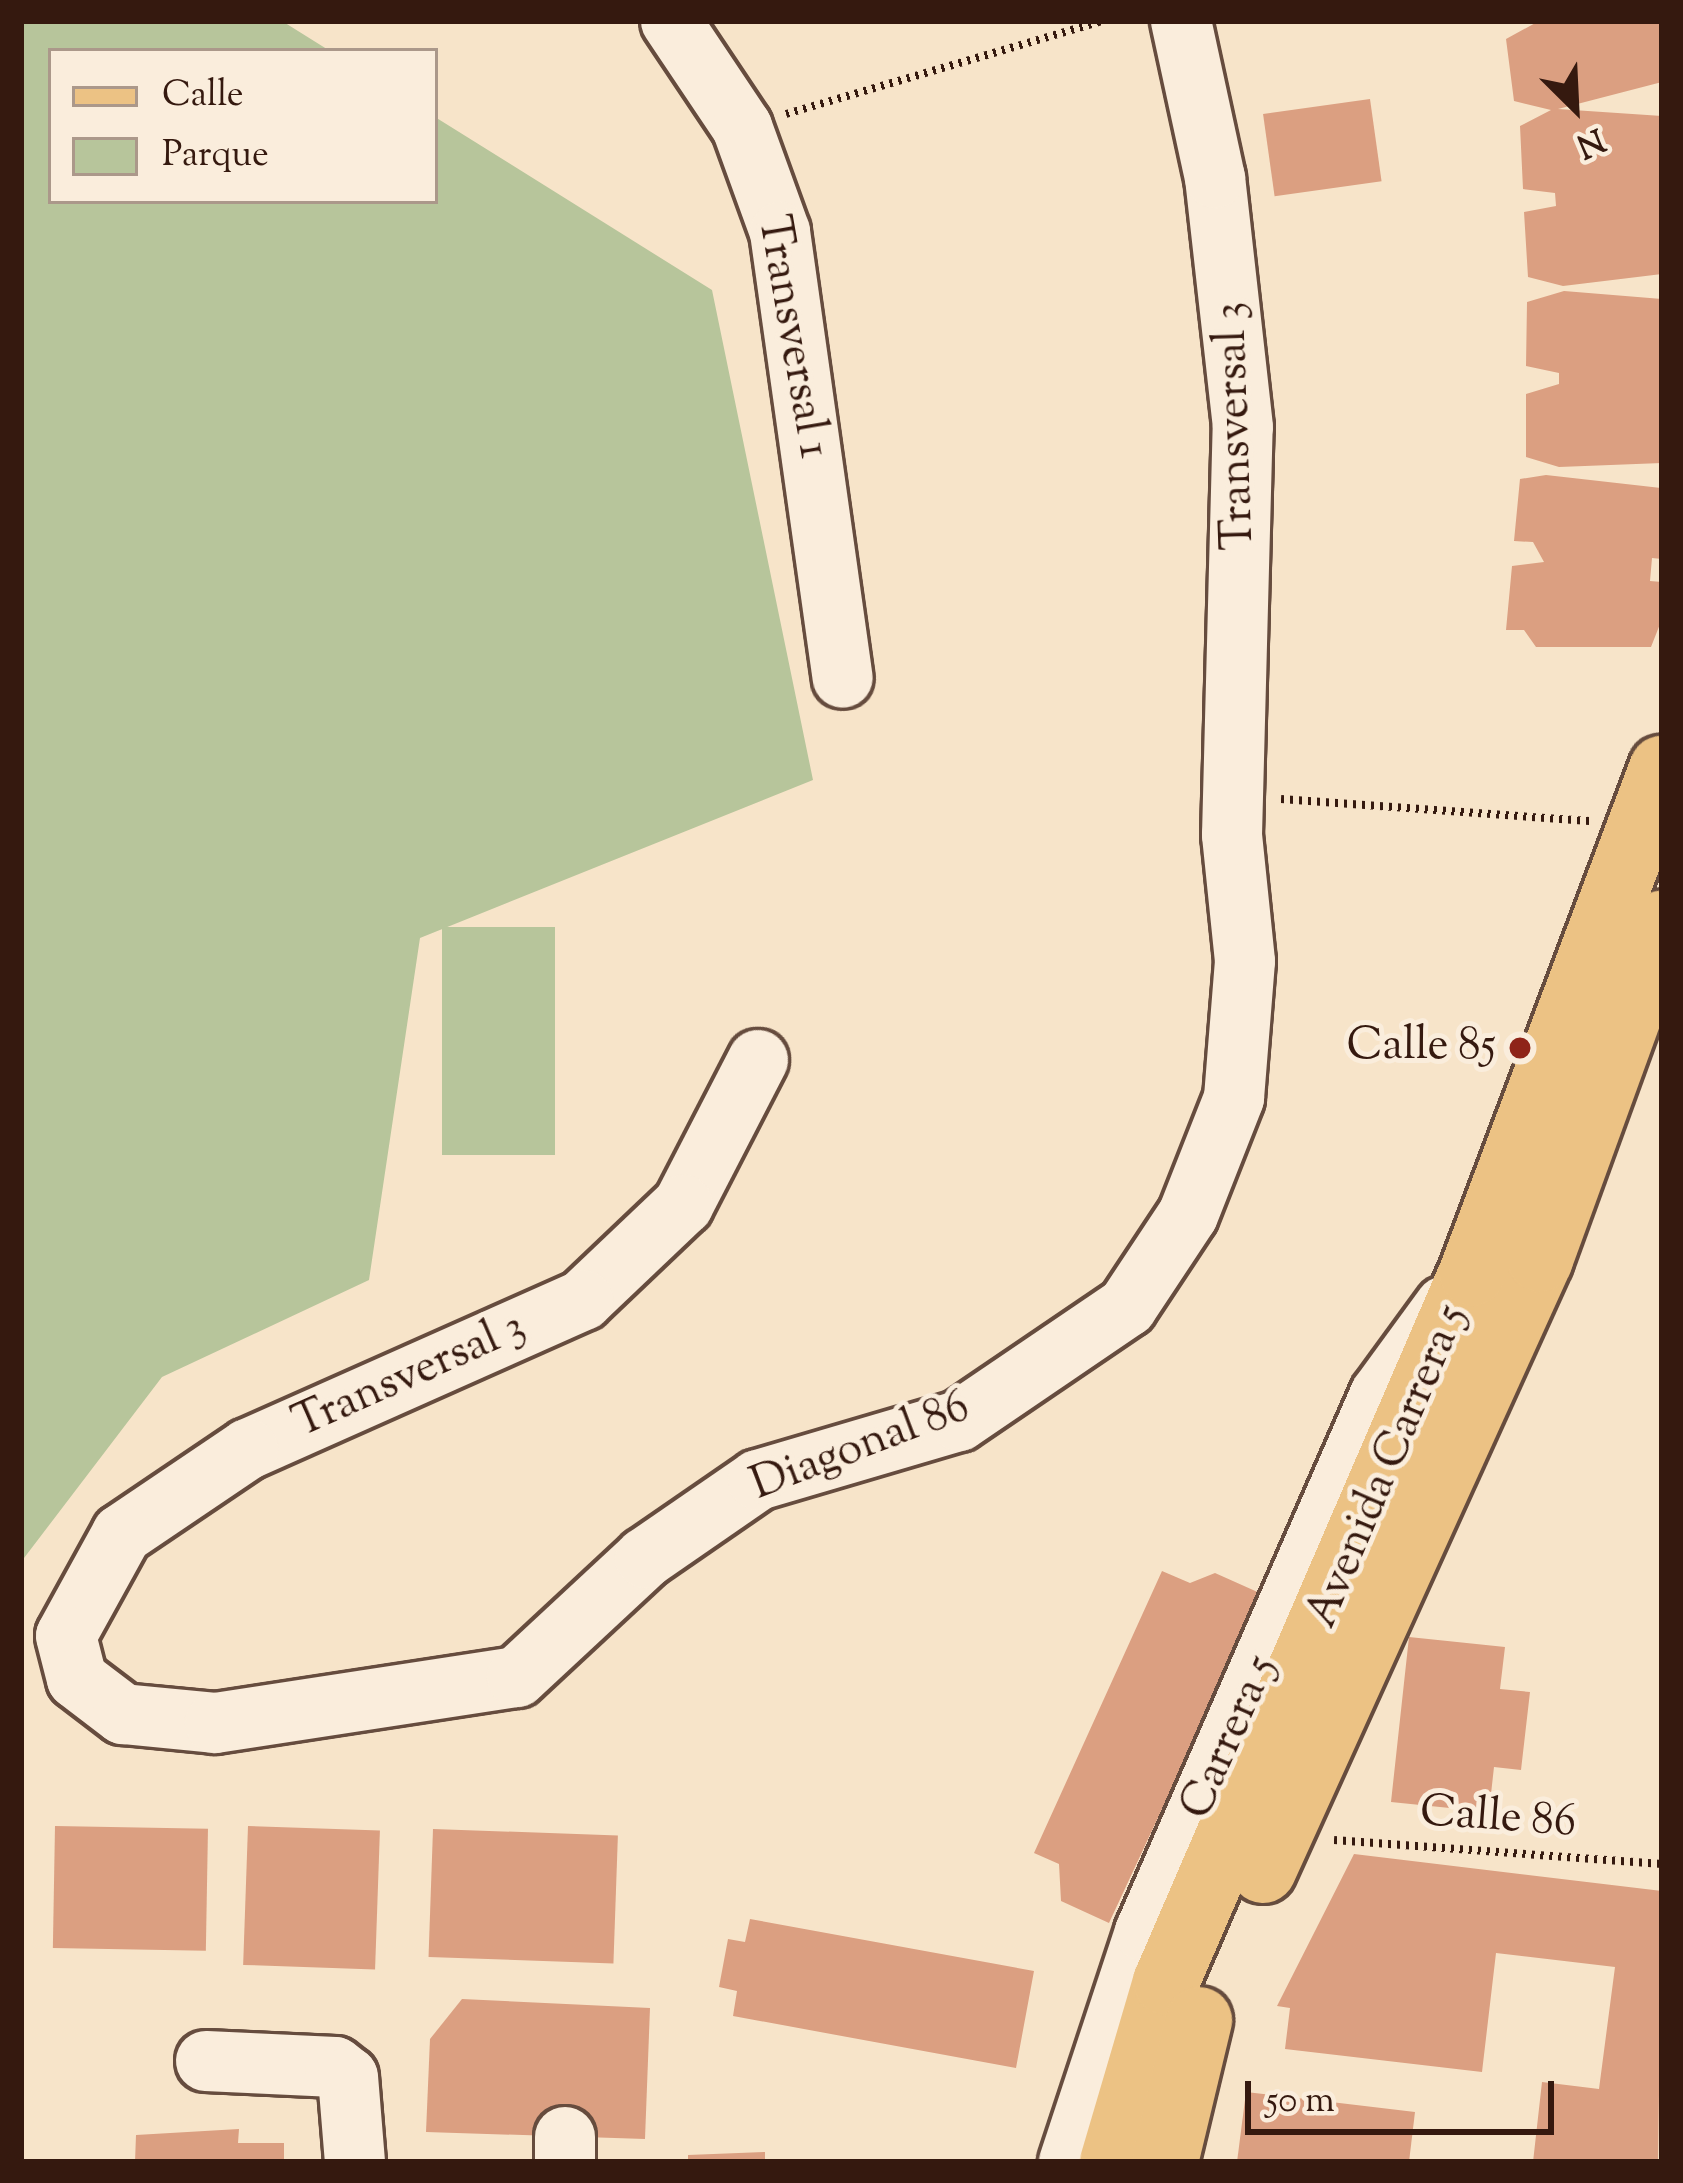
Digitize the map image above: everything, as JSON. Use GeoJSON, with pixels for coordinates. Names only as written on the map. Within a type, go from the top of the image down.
{"type":"FeatureCollection","features":[{"type":"Feature","properties":{"kind":"main road","name":"Avenida Carrera 5"},"geometry":{"type":"LineString","coordinates":[[1113,2162],[1166,1982],[1472,1273],[1662,769]]}},
{"type":"Feature","properties":{"kind":"main road","name":"Avenida Carrera 5"},"geometry":{"type":"LineString","coordinates":[[1165,2162],[1210,1987],[1506,1338],[1662,923]]}},
{"type":"Feature","properties":{"kind":"street","name":"Transversal 1"},"geometry":{"type":"LineString","coordinates":[[671,21],[742,127],[780,232],[843,678]]}},
{"type":"Feature","properties":{"kind":"street","name":"Transversal 3"},"geometry":{"type":"LineString","coordinates":[[1181,21],[1222,220],[1243,428],[1233,815]]}},
{"type":"Feature","properties":{"kind":"street","name":"Diagonal 86"},"geometry":{"type":"LineString","coordinates":[[77,1679],[124,1714],[215,1723],[517,1677],[645,1558],[758,1480],[958,1421],[1127,1307],[1188,1215],[1234,1098],[1245,961],[1233,815]]}},
{"type":"Feature","properties":{"kind":"street","name":"Transversal 3"},"geometry":{"type":"LineString","coordinates":[[77,1679],[66,1636],[122,1534],[248,1449],[583,1300],[682,1205],[758,1060]]}},
{"type":"Feature","properties":{"kind":"street","name":"Carrera 5"},"geometry":{"type":"LineString","coordinates":[[1069,2162],[1145,1931],[1380,1395],[1472,1273]]}},
{"type":"Feature","properties":{"kind":"street"},"geometry":{"type":"LineString","coordinates":[[206,2061],[320,2063],[348,2077],[355,2162]]}},
{"type":"Feature","properties":{"kind":"path"},"geometry":{"type":"LineString","coordinates":[[742,127],[1101,21]]}},
{"type":"Feature","properties":{"kind":"path"},"geometry":{"type":"LineString","coordinates":[[1233,815],[1598,822]]}},
{"type":"Feature","properties":{"kind":"path","name":"Calle 86"},"geometry":{"type":"LineString","coordinates":[[1329,1840],[1662,1864]]}},
{"type":"Feature","properties":{"kind":"green space"},"geometry":{"type":"Polygon","coordinates":[[[21,21],[282,21],[325,48],[48,48],[48,204],[438,204],[438,119],[712,290],[813,780],[420,938],[369,1280],[162,1377],[21,1562],[21,21]]]}},
{"type":"Feature","properties":{"kind":"green space"},"geometry":{"type":"Polygon","coordinates":[[[442,927],[555,927],[555,1155],[442,1155],[442,927]]]}},
{"type":"Feature","properties":{"kind":"building"},"geometry":{"type":"Polygon","coordinates":[[[1539,21],[1662,21],[1662,82],[1558,109],[1662,116],[1662,274],[1563,286],[1528,277],[1524,212],[1556,206],[1555,193],[1523,189],[1520,126],[1551,110],[1514,101],[1506,39],[1539,21]]]}},
{"type":"Feature","properties":{"kind":"building"},"geometry":{"type":"Polygon","coordinates":[[[1370,99],[1382,181],[1275,196],[1263,114],[1370,99]]]}},
{"type":"Feature","properties":{"kind":"building"},"geometry":{"type":"Polygon","coordinates":[[[1564,291],[1662,299],[1662,463],[1559,467],[1526,457],[1526,394],[1559,384],[1559,373],[1526,366],[1527,302],[1564,291]]]}},
{"type":"Feature","properties":{"kind":"building"},"geometry":{"type":"Polygon","coordinates":[[[1546,475],[1661,488],[1662,559],[1652,558],[1650,581],[1662,582],[1662,619],[1651,647],[1536,647],[1524,630],[1506,630],[1512,566],[1544,562],[1533,542],[1514,541],[1520,479],[1546,475]]]}},
{"type":"Feature","properties":{"kind":"building"},"geometry":{"type":"Polygon","coordinates":[[[1162,1571],[1190,1583],[1215,1573],[1262,1594],[1109,1923],[1061,1901],[1059,1864],[1034,1853],[1162,1571]]]}},
{"type":"Feature","properties":{"kind":"building"},"geometry":{"type":"Polygon","coordinates":[[[1409,1637],[1505,1647],[1500,1689],[1530,1692],[1521,1770],[1494,1767],[1489,1812],[1391,1802],[1409,1637]]]}},
{"type":"Feature","properties":{"kind":"building"},"geometry":{"type":"Polygon","coordinates":[[[55,1826],[208,1829],[206,1951],[53,1948],[55,1826]]]}},
{"type":"Feature","properties":{"kind":"building"},"geometry":{"type":"Polygon","coordinates":[[[248,1826],[380,1831],[375,1970],[243,1965],[248,1826]]]}},
{"type":"Feature","properties":{"kind":"building"},"geometry":{"type":"Polygon","coordinates":[[[433,1829],[618,1835],[613,1963],[429,1957],[433,1829]]]}},
{"type":"Feature","properties":{"kind":"building"},"geometry":{"type":"Polygon","coordinates":[[[1354,1854],[1662,1891],[1658,2162],[1533,2162],[1542,2082],[1599,2089],[1615,1967],[1496,1953],[1482,2072],[1285,2049],[1290,2008],[1277,2006],[1354,1854]]]}},
{"type":"Feature","properties":{"kind":"building"},"geometry":{"type":"Polygon","coordinates":[[[750,1919],[1034,1971],[1016,2068],[733,2016],[737,1991],[719,1987],[728,1939],[745,1942],[750,1919]]]}},
{"type":"Feature","properties":{"kind":"building"},"geometry":{"type":"Polygon","coordinates":[[[462,1999],[650,2008],[645,2139],[426,2132],[430,2039],[462,1999]]]}},
{"type":"Feature","properties":{"kind":"building"},"geometry":{"type":"Polygon","coordinates":[[[1246,2092],[1415,2112],[1409,2162],[1237,2162],[1246,2092]]]}},
{"type":"Feature","properties":{"kind":"building"},"geometry":{"type":"Polygon","coordinates":[[[239,2129],[238,2143],[284,2143],[284,2162],[135,2162],[136,2135],[239,2129]]]}},
{"type":"Feature","properties":{"kind":"building"},"geometry":{"type":"Polygon","coordinates":[[[765,2152],[765,2162],[688,2162],[688,2155],[765,2152]]]}},
{"type":"Feature","properties":{"kind":"place","name":"Calle 85"},"geometry":{"type":"Point","coordinates":[1520,1048]}}]}
